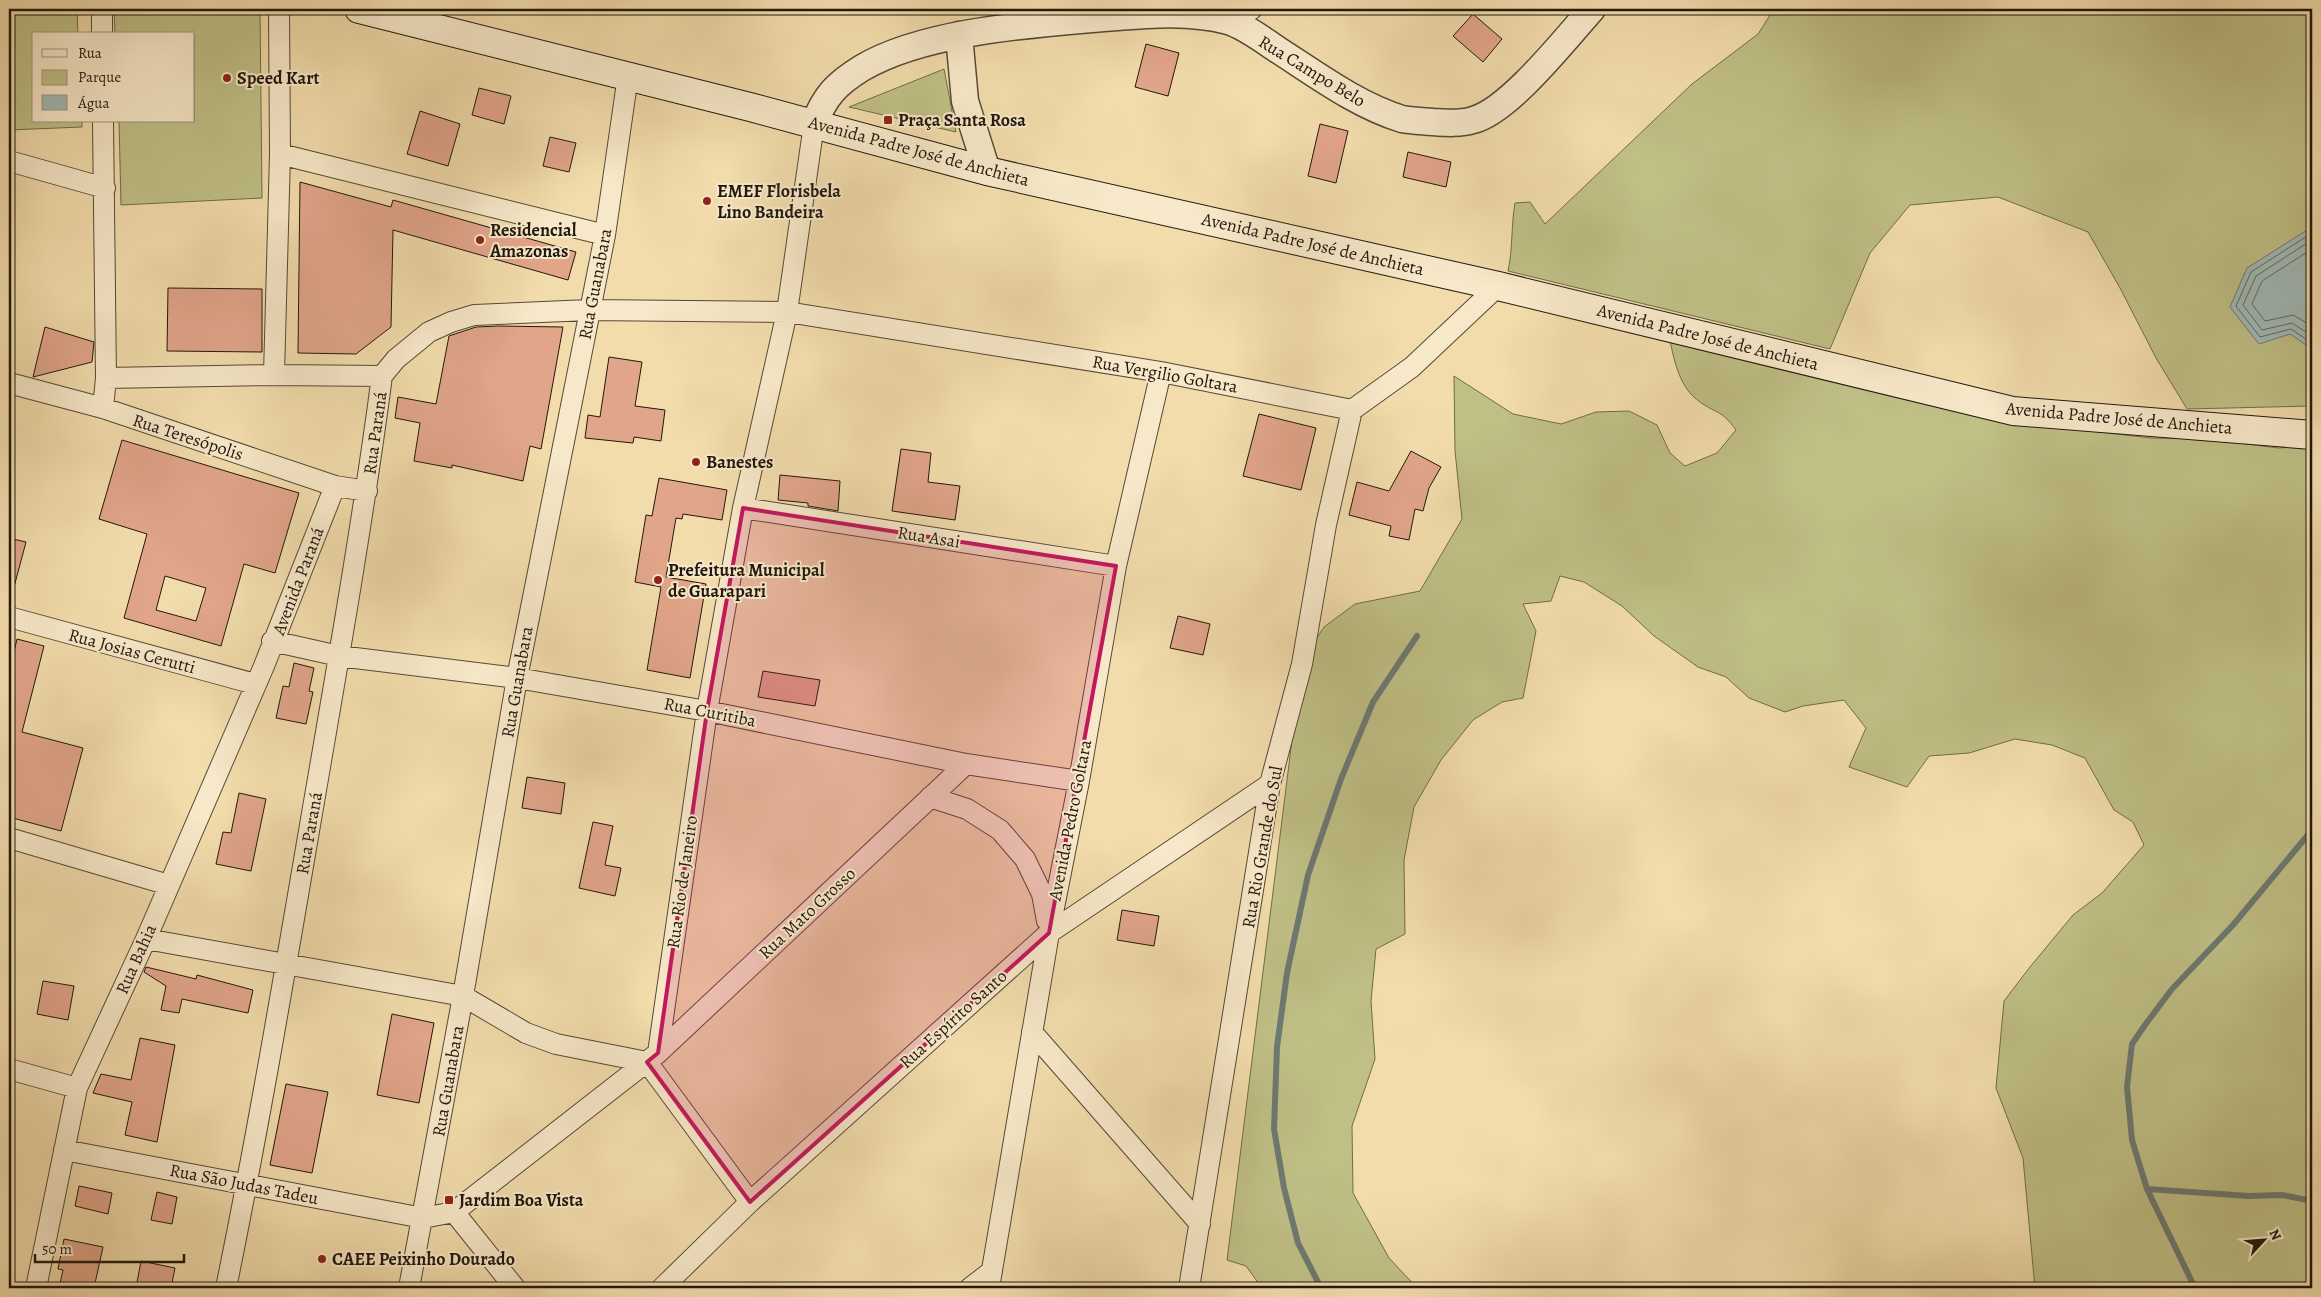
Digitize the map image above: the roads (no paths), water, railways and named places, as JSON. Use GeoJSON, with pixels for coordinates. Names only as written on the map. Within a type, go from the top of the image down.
{"type":"FeatureCollection","features":[{"type":"Feature","properties":{"kind":"main road","name":"Avenida Padre José de Anchieta"},"geometry":{"type":"LineString","coordinates":[[360,9],[814,124],[986,171],[1498,286],[2013,411],[2312,435]]}},
{"type":"Feature","properties":{"kind":"main road","name":"Avenida Padre José de Anchieta"},"geometry":{"type":"LineString","coordinates":[[2275,432],[2312,424]]}},
{"type":"Feature","properties":{"kind":"street"},"geometry":{"type":"LineString","coordinates":[[102,9],[102,32]]}},
{"type":"Feature","properties":{"kind":"street"},"geometry":{"type":"LineString","coordinates":[[274,375],[280,154],[279,9]]}},
{"type":"Feature","properties":{"kind":"street","name":"Rua Campo Belo"},"geometry":{"type":"LineString","coordinates":[[814,124],[823,102],[838,85],[863,68],[900,51],[959,35],[1057,22],[1189,11],[1241,15],[1372,107],[1405,119],[1448,123],[1474,120],[1496,110],[1517,91],[1592,9]]}},
{"type":"Feature","properties":{"kind":"street"},"geometry":{"type":"LineString","coordinates":[[959,35],[965,101],[986,171]]}},
{"type":"Feature","properties":{"kind":"street","name":"Rua Guanabara"},"geometry":{"type":"LineString","coordinates":[[409,1288],[463,996],[517,678],[605,235],[628,76]]}},
{"type":"Feature","properties":{"kind":"street"},"geometry":{"type":"LineString","coordinates":[[103,408],[106,378],[104,122]]}},
{"type":"Feature","properties":{"kind":"street","name":"Rua Rio de Janeiro"},"geometry":{"type":"LineString","coordinates":[[652,1057],[706,711],[743,508],[787,312],[814,124]]}},
{"type":"Feature","properties":{"kind":"street"},"geometry":{"type":"LineString","coordinates":[[280,154],[605,235]]}},
{"type":"Feature","properties":{"kind":"street"},"geometry":{"type":"LineString","coordinates":[[9,161],[104,188]]}},
{"type":"Feature","properties":{"kind":"street"},"geometry":{"type":"LineString","coordinates":[[1352,410],[1412,367],[1498,286]]}},
{"type":"Feature","properties":{"kind":"street","name":"Rua Vergilio Goltara"},"geometry":{"type":"LineString","coordinates":[[382,376],[396,359],[429,332],[451,322],[474,315],[589,310],[787,312],[1161,372],[1352,410]]}},
{"type":"Feature","properties":{"kind":"street","name":"Avenida Pedro Goltara"},"geometry":{"type":"LineString","coordinates":[[990,1280],[1049,933],[1079,781],[1116,566],[1161,372]]}},
{"type":"Feature","properties":{"kind":"street"},"geometry":{"type":"LineString","coordinates":[[106,378],[274,375],[382,376]]}},
{"type":"Feature","properties":{"kind":"street","name":"Rua Paraná"},"geometry":{"type":"LineString","coordinates":[[226,1288],[248,1184],[339,656],[367,491],[382,376]]}},
{"type":"Feature","properties":{"kind":"street","name":"Rua Teresópolis"},"geometry":{"type":"LineString","coordinates":[[9,383],[103,408],[335,486],[367,491]]}},
{"type":"Feature","properties":{"kind":"street","name":"Rua Rio Grande do Sul"},"geometry":{"type":"LineString","coordinates":[[1189,1288],[1270,784],[1302,664],[1326,525],[1352,410]]}},
{"type":"Feature","properties":{"kind":"street","name":"Avenida Paraná"},"geometry":{"type":"LineString","coordinates":[[335,486],[303,570],[272,640],[339,656]]}},
{"type":"Feature","properties":{"kind":"street","name":"Rua Asai"},"geometry":{"type":"LineString","coordinates":[[743,508],[1116,566]]}},
{"type":"Feature","properties":{"kind":"street","name":"Rua Josias Cerutti"},"geometry":{"type":"LineString","coordinates":[[9,617],[255,684]]}},
{"type":"Feature","properties":{"kind":"street","name":"Rua Bahia"},"geometry":{"type":"LineString","coordinates":[[36,1288],[77,1088],[146,939],[272,640]]}},
{"type":"Feature","properties":{"kind":"street","name":"Rua Curitiba"},"geometry":{"type":"LineString","coordinates":[[339,656],[517,678],[706,711],[966,764],[1079,781]]}},
{"type":"Feature","properties":{"kind":"street","name":"Rua Mato Grosso"},"geometry":{"type":"LineString","coordinates":[[652,1057],[966,764]]}},
{"type":"Feature","properties":{"kind":"street","name":"Rua Espírito Santo"},"geometry":{"type":"LineString","coordinates":[[662,1288],[750,1202],[1049,933],[1270,784]]}},
{"type":"Feature","properties":{"kind":"street"},"geometry":{"type":"LineString","coordinates":[[930,797],[967,809],[1000,830],[1025,859],[1042,894],[1049,933]]}},
{"type":"Feature","properties":{"kind":"street"},"geometry":{"type":"LineString","coordinates":[[9,838],[169,885]]}},
{"type":"Feature","properties":{"kind":"street"},"geometry":{"type":"LineString","coordinates":[[146,939],[463,996],[526,1033],[556,1044],[652,1057],[750,1202]]}},
{"type":"Feature","properties":{"kind":"street"},"geometry":{"type":"LineString","coordinates":[[1032,1032],[1200,1224]]}},
{"type":"Feature","properties":{"kind":"street"},"geometry":{"type":"LineString","coordinates":[[423,1218],[454,1212],[652,1057]]}},
{"type":"Feature","properties":{"kind":"street"},"geometry":{"type":"LineString","coordinates":[[9,1069],[77,1088]]}},
{"type":"Feature","properties":{"kind":"street","name":"Rua São Judas Tadeu"},"geometry":{"type":"LineString","coordinates":[[64,1150],[423,1218]]}},
{"type":"Feature","properties":{"kind":"street"},"geometry":{"type":"LineString","coordinates":[[454,1212],[515,1288]]}},
{"type":"Feature","properties":{"kind":"street"},"geometry":{"type":"LineString","coordinates":[[970,1288],[990,1280],[1005,1288]]}},
{"type":"Feature","properties":{"kind":"water"},"geometry":{"type":"Polygon","coordinates":[[[2312,227],[2312,349],[2290,334],[2259,344],[2230,307],[2247,268],[2312,227]]]}},
{"type":"Feature","properties":{"kind":"waterway"},"geometry":{"type":"LineString","coordinates":[[1321,1288],[1298,1243],[1284,1188],[1274,1129],[1277,1047],[1287,973],[1308,875],[1341,779],[1373,702],[1417,636]]}},
{"type":"Feature","properties":{"kind":"waterway"},"geometry":{"type":"LineString","coordinates":[[2195,1288],[2147,1189],[2132,1140],[2127,1087],[2132,1044],[2172,989],[2233,925],[2312,830]]}},
{"type":"Feature","properties":{"kind":"waterway"},"geometry":{"type":"LineString","coordinates":[[2147,1189],[2249,1196],[2282,1195],[2312,1201]]}},
{"type":"Feature","properties":{"kind":"place","name":"Speed Kart"},"geometry":{"type":"Point","coordinates":[227,78]}},
{"type":"Feature","properties":{"kind":"place","name":"Praça Santa Rosa"},"geometry":{"type":"Point","coordinates":[888,120]}},
{"type":"Feature","properties":{"kind":"place","name":"EMEF Florisbela Lino Bandeira"},"geometry":{"type":"Point","coordinates":[707,201]}},
{"type":"Feature","properties":{"kind":"place","name":"Residencial Amazonas"},"geometry":{"type":"Point","coordinates":[480,240]}},
{"type":"Feature","properties":{"kind":"place","name":"Banestes"},"geometry":{"type":"Point","coordinates":[696,462]}},
{"type":"Feature","properties":{"kind":"place","name":"Prefeitura Municipal de Guarapari"},"geometry":{"type":"Point","coordinates":[658,580]}},
{"type":"Feature","properties":{"kind":"place","name":"Jardim Boa Vista"},"geometry":{"type":"Point","coordinates":[449,1200]}},
{"type":"Feature","properties":{"kind":"place","name":"CAEE Peixinho Dourado"},"geometry":{"type":"Point","coordinates":[322,1259]}}]}
